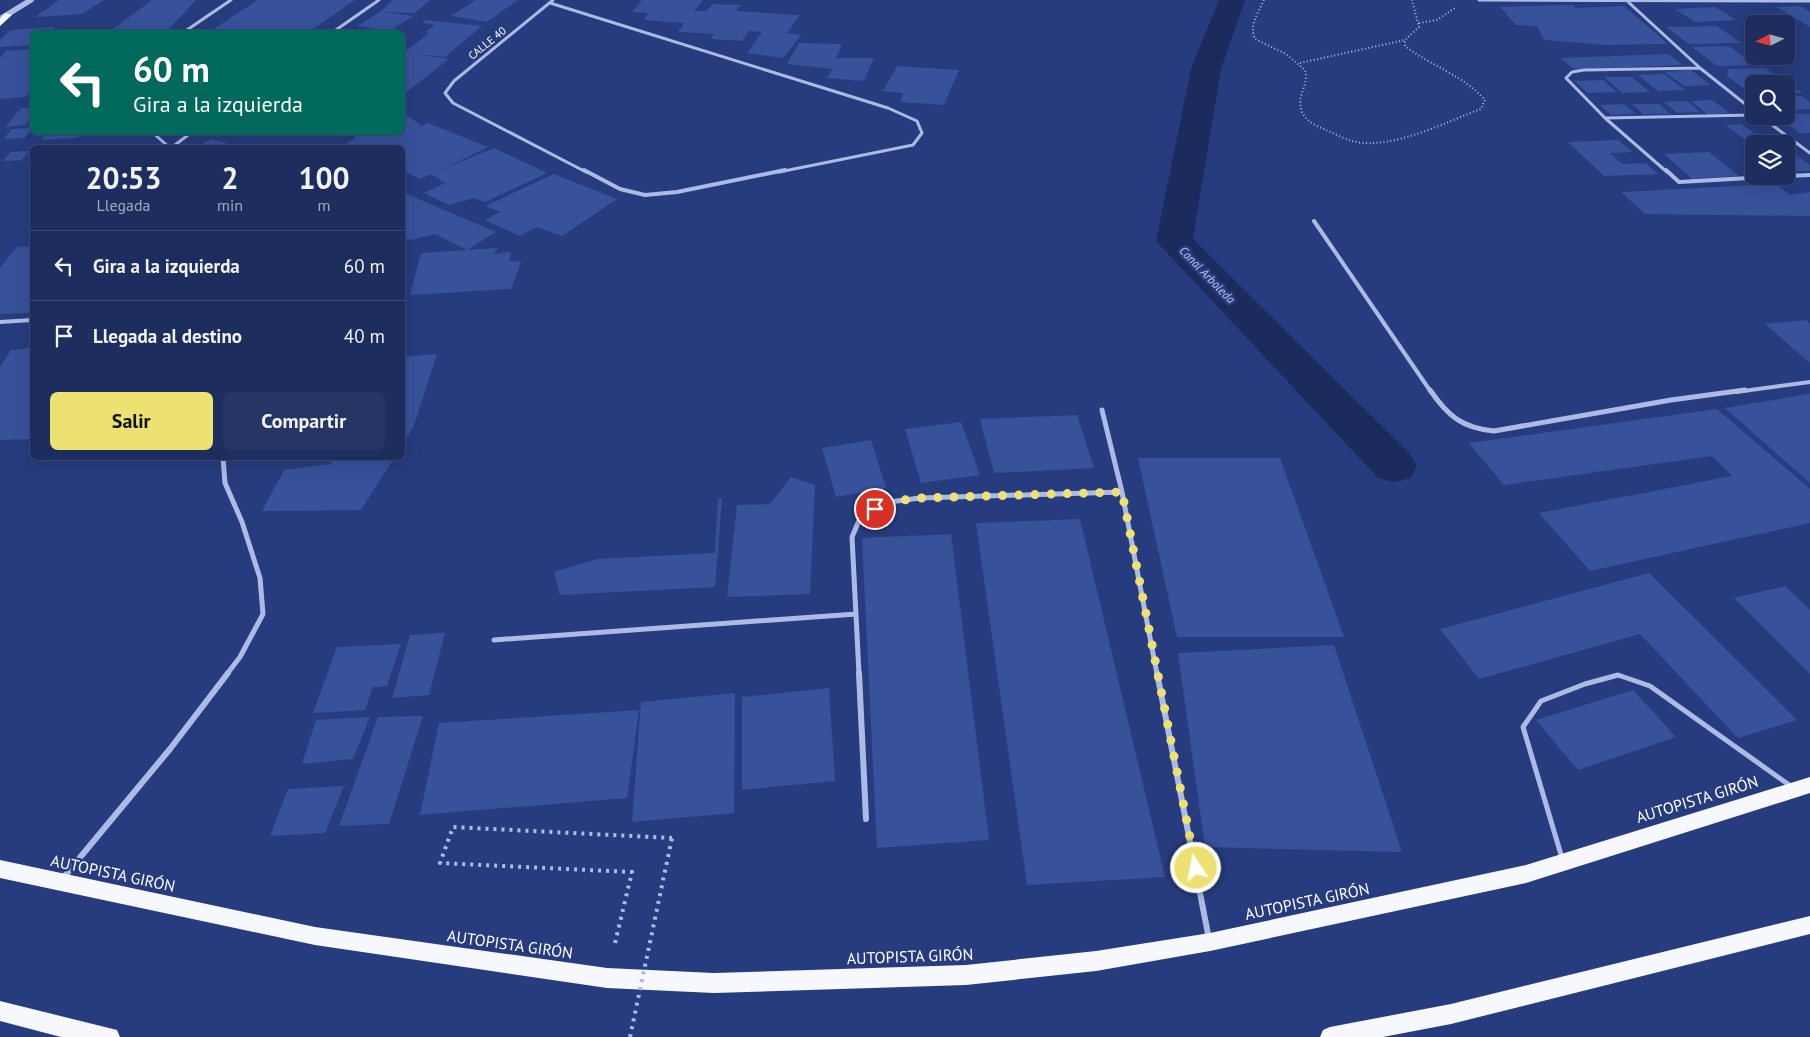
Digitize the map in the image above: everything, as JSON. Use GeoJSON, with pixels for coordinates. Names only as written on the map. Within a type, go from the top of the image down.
{"type":"FeatureCollection","features":[{"type":"Feature","properties":{"kind":"highway"},"geometry":{"type":"LineString","coordinates":[[0,24],[8,15]]}},
{"type":"Feature","properties":{"kind":"highway","name":"AUTOPISTA GIRÓN"},"geometry":{"type":"LineString","coordinates":[[0,869],[315,936],[607,978],[714,984],[966,975],[1096,961],[1210,942],[1526,874],[1803,788]]}},
{"type":"Feature","properties":{"kind":"highway"},"geometry":{"type":"LineString","coordinates":[[1330,1037],[1451,1014],[1810,925]]}},
{"type":"Feature","properties":{"kind":"highway"},"geometry":{"type":"LineString","coordinates":[[0,1011],[110,1037]]}},
{"type":"Feature","properties":{"kind":"street"},"geometry":{"type":"LineString","coordinates":[[0,19],[31,0]]}},
{"type":"Feature","properties":{"kind":"street"},"geometry":{"type":"LineString","coordinates":[[187,30],[231,0]]}},
{"type":"Feature","properties":{"kind":"street"},"geometry":{"type":"LineString","coordinates":[[336,30],[379,0]]}},
{"type":"Feature","properties":{"kind":"street"},"geometry":{"type":"LineString","coordinates":[[1480,0],[1810,1]]}},
{"type":"Feature","properties":{"kind":"street"},"geometry":{"type":"LineString","coordinates":[[1626,1],[1700,68],[1745,104]]}},
{"type":"Feature","properties":{"kind":"street","name":"CALLE 40"},"geometry":{"type":"LineString","coordinates":[[551,2],[888,108],[917,121],[922,133],[913,144],[677,192],[645,195],[620,189],[453,103],[445,94],[454,81],[551,2]]}},
{"type":"Feature","properties":{"kind":"street"},"geometry":{"type":"LineString","coordinates":[[1700,68],[1572,72],[1566,78],[1605,118],[1679,182],[1745,178]]}},
{"type":"Feature","properties":{"kind":"street"},"geometry":{"type":"LineString","coordinates":[[1605,118],[1745,115]]}},
{"type":"Feature","properties":{"kind":"street"},"geometry":{"type":"LineString","coordinates":[[1772,125],[1810,153]]}},
{"type":"Feature","properties":{"kind":"street"},"geometry":{"type":"LineString","coordinates":[[155,135],[167,145]]}},
{"type":"Feature","properties":{"kind":"street"},"geometry":{"type":"LineString","coordinates":[[174,145],[188,135]]}},
{"type":"Feature","properties":{"kind":"street"},"geometry":{"type":"LineString","coordinates":[[1795,176],[1810,175]]}},
{"type":"Feature","properties":{"kind":"street"},"geometry":{"type":"LineString","coordinates":[[1314,221],[1438,402],[1453,417],[1475,429],[1494,431],[1517,428],[1671,400],[1810,382]]}},
{"type":"Feature","properties":{"kind":"street"},"geometry":{"type":"LineString","coordinates":[[0,322],[30,320]]}},
{"type":"Feature","properties":{"kind":"street"},"geometry":{"type":"LineString","coordinates":[[1102,410],[1122,492],[1210,942]]}},
{"type":"Feature","properties":{"kind":"street"},"geometry":{"type":"LineString","coordinates":[[59,883],[170,749],[240,657],[263,614],[260,578],[242,522],[224,483],[224,460]]}},
{"type":"Feature","properties":{"kind":"street"},"geometry":{"type":"LineString","coordinates":[[866,819],[852,537],[861,516],[888,502],[920,498],[1122,492]]}},
{"type":"Feature","properties":{"kind":"street"},"geometry":{"type":"LineString","coordinates":[[494,640],[856,614]]}},
{"type":"Feature","properties":{"kind":"lane"},"geometry":{"type":"LineString","coordinates":[[1563,862],[1523,727],[1541,701],[1585,684],[1618,675],[1650,686],[1803,788]]}},
{"type":"Feature","properties":{"kind":"path"},"geometry":{"type":"LineString","coordinates":[[1264,0],[1252,29],[1253,35],[1256,39],[1300,63],[1305,68],[1307,75],[1299,94],[1302,112],[1316,126],[1337,136],[1358,142],[1395,140],[1481,110],[1485,100],[1478,91],[1468,82],[1413,53],[1405,46],[1406,40]]}},
{"type":"Feature","properties":{"kind":"path"},"geometry":{"type":"LineString","coordinates":[[1300,63],[1406,40],[1419,27],[1412,0]]}},
{"type":"Feature","properties":{"kind":"path"},"geometry":{"type":"LineString","coordinates":[[1419,22],[1437,20],[1460,4],[1480,0]]}},
{"type":"Feature","properties":{"kind":"path"},"geometry":{"type":"LineString","coordinates":[[607,978],[632,872],[440,863],[453,827],[672,838],[630,1037]]}},
{"type":"Feature","properties":{"kind":"building"},"geometry":{"type":"Polygon","coordinates":[[[59,0],[104,0],[82,14],[35,17],[59,0]]]}},
{"type":"Feature","properties":{"kind":"building"},"geometry":{"type":"Polygon","coordinates":[[[152,0],[196,0],[168,30],[112,30],[152,0]]]}},
{"type":"Feature","properties":{"kind":"building"},"geometry":{"type":"Polygon","coordinates":[[[258,0],[355,0],[312,30],[212,30],[258,0]]]}},
{"type":"Feature","properties":{"kind":"building"},"geometry":{"type":"Polygon","coordinates":[[[393,0],[430,0],[415,13],[382,12],[413,16],[392,30],[357,26],[380,12],[393,0]]]}},
{"type":"Feature","properties":{"kind":"building"},"geometry":{"type":"Polygon","coordinates":[[[476,0],[518,0],[487,22],[451,16],[476,0]]]}},
{"type":"Feature","properties":{"kind":"building"},"geometry":{"type":"Polygon","coordinates":[[[642,0],[703,0],[694,11],[706,11],[713,4],[741,5],[736,11],[800,15],[787,33],[801,35],[783,58],[747,53],[762,32],[749,31],[742,41],[711,39],[714,34],[678,32],[684,23],[644,20],[648,13],[632,12],[642,0]]]}},
{"type":"Feature","properties":{"kind":"building"},"geometry":{"type":"Polygon","coordinates":[[[1572,5],[1576,8],[1624,6],[1668,44],[1604,45],[1544,40],[1537,26],[1516,25],[1500,7],[1572,5]]]}},
{"type":"Feature","properties":{"kind":"building"},"geometry":{"type":"Polygon","coordinates":[[[1800,6],[1810,12],[1810,27],[1795,18],[1795,15],[1790,15],[1777,7],[1800,6]]]}},
{"type":"Feature","properties":{"kind":"building"},"geometry":{"type":"Polygon","coordinates":[[[1715,7],[1736,20],[1695,22],[1675,9],[1715,7]]]}},
{"type":"Feature","properties":{"kind":"building"},"geometry":{"type":"Polygon","coordinates":[[[426,20],[482,26],[445,57],[417,54],[449,59],[405,93],[405,52],[429,33],[425,32],[435,25],[422,23],[426,20]]]}},
{"type":"Feature","properties":{"kind":"building"},"geometry":{"type":"Polygon","coordinates":[[[1717,26],[1741,43],[1689,44],[1666,27],[1717,26]]]}},
{"type":"Feature","properties":{"kind":"building"},"geometry":{"type":"Polygon","coordinates":[[[55,27],[52,30],[30,30],[30,45],[0,47],[0,40],[11,30],[55,27]]]}},
{"type":"Feature","properties":{"kind":"building"},"geometry":{"type":"Polygon","coordinates":[[[799,43],[842,44],[836,58],[874,58],[864,81],[827,78],[832,69],[787,64],[799,43]]]}},
{"type":"Feature","properties":{"kind":"building"},"geometry":{"type":"Polygon","coordinates":[[[1729,46],[1745,58],[1745,65],[1755,65],[1717,66],[1692,47],[1729,46]]]}},
{"type":"Feature","properties":{"kind":"building"},"geometry":{"type":"Polygon","coordinates":[[[30,49],[30,92],[26,97],[0,99],[0,58],[6,51],[30,49]]]}},
{"type":"Feature","properties":{"kind":"building"},"geometry":{"type":"Polygon","coordinates":[[[1668,54],[1683,65],[1574,69],[1560,58],[1668,54]]]}},
{"type":"Feature","properties":{"kind":"building"},"geometry":{"type":"Polygon","coordinates":[[[897,66],[959,70],[944,105],[901,102],[903,93],[883,91],[897,66]]]}},
{"type":"Feature","properties":{"kind":"building"},"geometry":{"type":"Polygon","coordinates":[[[1765,68],[1776,75],[1745,75],[1745,89],[1727,76],[1728,69],[1765,68]]]}},
{"type":"Feature","properties":{"kind":"building"},"geometry":{"type":"Polygon","coordinates":[[[1691,70],[1711,85],[1684,86],[1665,72],[1691,70]]]}},
{"type":"Feature","properties":{"kind":"building"},"geometry":{"type":"Polygon","coordinates":[[[1664,74],[1685,90],[1658,91],[1638,75],[1664,74]]]}},
{"type":"Feature","properties":{"kind":"building"},"geometry":{"type":"Polygon","coordinates":[[[1604,77],[1632,77],[1650,92],[1622,93],[1604,77]]]}},
{"type":"Feature","properties":{"kind":"building"},"geometry":{"type":"Polygon","coordinates":[[[1603,80],[1617,92],[1588,93],[1574,81],[1603,80]]]}},
{"type":"Feature","properties":{"kind":"building"},"geometry":{"type":"Polygon","coordinates":[[[1795,88],[1803,93],[1795,93],[1795,88]]]}},
{"type":"Feature","properties":{"kind":"building"},"geometry":{"type":"Polygon","coordinates":[[[1795,96],[1801,96],[1810,102],[1810,109],[1795,110],[1795,96]]]}},
{"type":"Feature","properties":{"kind":"building"},"geometry":{"type":"Polygon","coordinates":[[[1712,100],[1730,113],[1707,114],[1691,101],[1712,100]]]}},
{"type":"Feature","properties":{"kind":"building"},"geometry":{"type":"Polygon","coordinates":[[[1687,101],[1700,112],[1677,113],[1664,102],[1687,101]]]}},
{"type":"Feature","properties":{"kind":"building"},"geometry":{"type":"Polygon","coordinates":[[[1624,104],[1636,114],[1611,115],[1600,105],[1624,104]]]}},
{"type":"Feature","properties":{"kind":"building"},"geometry":{"type":"Polygon","coordinates":[[[1632,104],[1659,104],[1670,114],[1643,114],[1632,104]]]}},
{"type":"Feature","properties":{"kind":"building"},"geometry":{"type":"Polygon","coordinates":[[[30,107],[30,119],[25,125],[5,127],[21,108],[30,107]]]}},
{"type":"Feature","properties":{"kind":"building"},"geometry":{"type":"Polygon","coordinates":[[[405,114],[422,126],[428,123],[488,147],[441,170],[494,148],[547,173],[485,202],[473,198],[449,205],[424,193],[445,183],[431,174],[420,179],[405,172],[405,145],[351,145],[346,143],[356,138],[351,135],[405,135],[405,114]]]}},
{"type":"Feature","properties":{"kind":"building"},"geometry":{"type":"Polygon","coordinates":[[[1795,114],[1810,114],[1810,133],[1799,133],[1789,125],[1795,125],[1795,114]]]}},
{"type":"Feature","properties":{"kind":"building"},"geometry":{"type":"Polygon","coordinates":[[[1741,124],[1757,135],[1745,135],[1745,140],[1725,125],[1741,124]]]}},
{"type":"Feature","properties":{"kind":"building"},"geometry":{"type":"Polygon","coordinates":[[[30,128],[30,131],[25,138],[3,139],[12,129],[30,128]]]}},
{"type":"Feature","properties":{"kind":"building"},"geometry":{"type":"Polygon","coordinates":[[[45,135],[80,135],[78,138],[41,140],[45,135]]]}},
{"type":"Feature","properties":{"kind":"building"},"geometry":{"type":"Polygon","coordinates":[[[211,139],[232,145],[201,145],[211,139]]]}},
{"type":"Feature","properties":{"kind":"building"},"geometry":{"type":"Polygon","coordinates":[[[1618,140],[1633,152],[1610,153],[1622,164],[1646,163],[1658,174],[1604,176],[1568,142],[1618,140]]]}},
{"type":"Feature","properties":{"kind":"building"},"geometry":{"type":"Polygon","coordinates":[[[30,151],[21,160],[3,161],[11,152],[30,151]]]}},
{"type":"Feature","properties":{"kind":"building"},"geometry":{"type":"Polygon","coordinates":[[[1709,152],[1739,176],[1692,179],[1664,154],[1709,152]]]}},
{"type":"Feature","properties":{"kind":"building"},"geometry":{"type":"Polygon","coordinates":[[[1795,154],[1810,165],[1810,171],[1795,171],[1795,154]]]}},
{"type":"Feature","properties":{"kind":"building"},"geometry":{"type":"Polygon","coordinates":[[[554,174],[617,199],[562,236],[537,227],[520,236],[485,220],[500,212],[485,206],[554,174]]]}},
{"type":"Feature","properties":{"kind":"building"},"geometry":{"type":"Polygon","coordinates":[[[1777,185],[1790,195],[1810,192],[1810,216],[1645,214],[1621,192],[1777,185]]]}},
{"type":"Feature","properties":{"kind":"building"},"geometry":{"type":"Polygon","coordinates":[[[405,193],[496,232],[467,250],[435,234],[410,240],[405,238],[405,193]]]}},
{"type":"Feature","properties":{"kind":"building"},"geometry":{"type":"Polygon","coordinates":[[[30,246],[30,310],[28,313],[0,314],[0,268],[17,247],[30,246]]]}},
{"type":"Feature","properties":{"kind":"building"},"geometry":{"type":"Polygon","coordinates":[[[498,248],[494,254],[511,252],[509,261],[521,262],[511,289],[410,295],[421,253],[498,248]]]}},
{"type":"Feature","properties":{"kind":"building"},"geometry":{"type":"Polygon","coordinates":[[[1806,320],[1810,324],[1810,363],[1765,324],[1806,320]]]}},
{"type":"Feature","properties":{"kind":"building"},"geometry":{"type":"Polygon","coordinates":[[[30,348],[30,439],[0,440],[0,367],[11,350],[30,348]]]}},
{"type":"Feature","properties":{"kind":"building"},"geometry":{"type":"Polygon","coordinates":[[[437,354],[413,428],[405,440],[405,357],[437,354]]]}},
{"type":"Feature","properties":{"kind":"building"},"geometry":{"type":"Polygon","coordinates":[[[1810,394],[1810,483],[1725,408],[1810,394]]]}},
{"type":"Feature","properties":{"kind":"building"},"geometry":{"type":"Polygon","coordinates":[[[1717,409],[1810,489],[1810,523],[1590,571],[1539,513],[1732,476],[1712,456],[1504,485],[1469,443],[1717,409]]]}},
{"type":"Feature","properties":{"kind":"building"},"geometry":{"type":"Polygon","coordinates":[[[1077,415],[1094,468],[994,473],[980,419],[1077,415]]]}},
{"type":"Feature","properties":{"kind":"building"},"geometry":{"type":"Polygon","coordinates":[[[961,422],[980,475],[921,483],[905,429],[961,422]]]}},
{"type":"Feature","properties":{"kind":"building"},"geometry":{"type":"Polygon","coordinates":[[[871,440],[886,488],[836,497],[822,448],[871,440]]]}},
{"type":"Feature","properties":{"kind":"building"},"geometry":{"type":"Polygon","coordinates":[[[1138,458],[1280,458],[1344,637],[1177,637],[1138,458]]]}},
{"type":"Feature","properties":{"kind":"building"},"geometry":{"type":"Polygon","coordinates":[[[332,460],[393,460],[361,510],[262,511],[284,470],[331,464],[332,460]]]}},
{"type":"Feature","properties":{"kind":"building"},"geometry":{"type":"Polygon","coordinates":[[[791,477],[815,485],[810,594],[727,597],[737,505],[770,504],[791,477]]]}},
{"type":"Feature","properties":{"kind":"building"},"geometry":{"type":"Polygon","coordinates":[[[718,498],[722,498],[715,587],[560,595],[554,572],[597,559],[715,553],[718,498]]]}},
{"type":"Feature","properties":{"kind":"building"},"geometry":{"type":"Polygon","coordinates":[[[1080,519],[1165,877],[1027,885],[976,523],[1080,519]]]}},
{"type":"Feature","properties":{"kind":"building"},"geometry":{"type":"Polygon","coordinates":[[[951,534],[989,840],[877,848],[862,538],[951,534]]]}},
{"type":"Feature","properties":{"kind":"building"},"geometry":{"type":"Polygon","coordinates":[[[1649,573],[1797,720],[1738,738],[1640,634],[1479,679],[1440,629],[1649,573]]]}},
{"type":"Feature","properties":{"kind":"building"},"geometry":{"type":"Polygon","coordinates":[[[1785,586],[1810,610],[1810,674],[1734,598],[1785,586]]]}},
{"type":"Feature","properties":{"kind":"building"},"geometry":{"type":"Polygon","coordinates":[[[445,633],[429,695],[392,698],[410,635],[445,633]]]}},
{"type":"Feature","properties":{"kind":"building"},"geometry":{"type":"Polygon","coordinates":[[[401,644],[387,686],[373,687],[365,710],[313,713],[337,647],[401,644]]]}},
{"type":"Feature","properties":{"kind":"building"},"geometry":{"type":"Polygon","coordinates":[[[1334,645],[1402,852],[1205,847],[1178,653],[1334,645]]]}},
{"type":"Feature","properties":{"kind":"building"},"geometry":{"type":"Polygon","coordinates":[[[829,688],[835,781],[742,790],[742,697],[829,688]]]}},
{"type":"Feature","properties":{"kind":"building"},"geometry":{"type":"Polygon","coordinates":[[[1633,690],[1676,737],[1578,770],[1536,720],[1633,690]]]}},
{"type":"Feature","properties":{"kind":"building"},"geometry":{"type":"Polygon","coordinates":[[[735,693],[734,813],[632,822],[641,702],[735,693]]]}},
{"type":"Feature","properties":{"kind":"building"},"geometry":{"type":"Polygon","coordinates":[[[639,710],[627,798],[420,815],[439,723],[639,710]]]}},
{"type":"Feature","properties":{"kind":"building"},"geometry":{"type":"Polygon","coordinates":[[[423,716],[389,824],[339,826],[378,717],[423,716]]]}},
{"type":"Feature","properties":{"kind":"building"},"geometry":{"type":"Polygon","coordinates":[[[370,717],[353,759],[302,764],[316,720],[370,717]]]}},
{"type":"Feature","properties":{"kind":"building"},"geometry":{"type":"Polygon","coordinates":[[[344,786],[325,833],[270,836],[288,789],[344,786]]]}},
{"type":"Feature","properties":{"kind":"waterway","name":"Canal Arboleda"},"geometry":{"type":"LineString","coordinates":[[1232,0],[1206,69],[1174,241],[1394,466]]}},
{"type":"Feature","properties":{"kind":"route"},"geometry":{"type":"LineString","coordinates":[[875,509],[888,502],[920,498],[1122,492],[1196,868]]}}]}
